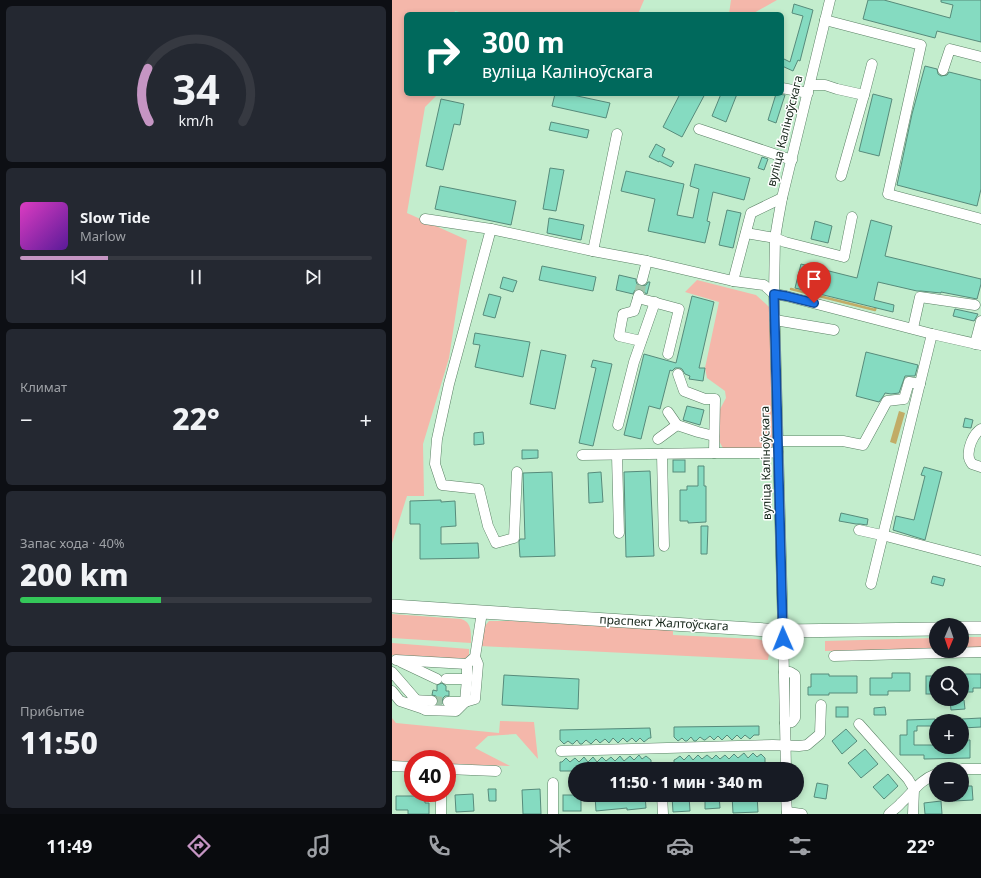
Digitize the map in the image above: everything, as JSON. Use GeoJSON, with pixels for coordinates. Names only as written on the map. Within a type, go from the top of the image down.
{"type":"FeatureCollection","features":[{"type":"Feature","properties":{"kind":"main road","name":"праспект Жалтоўскага"},"geometry":{"type":"LineString","coordinates":[[392,606],[783,630],[929,629]]}},
{"type":"Feature","properties":{"kind":"main road"},"geometry":{"type":"LineString","coordinates":[[969,628],[981,628]]}},
{"type":"Feature","properties":{"kind":"street","name":"вуліца Каліноўскага"},"geometry":{"type":"LineString","coordinates":[[786,762],[778,452],[779,441],[774,294],[775,238],[782,198],[830,0]]}},
{"type":"Feature","properties":{"kind":"street"},"geometry":{"type":"LineString","coordinates":[[825,20],[921,45],[888,194],[981,218]]}},
{"type":"Feature","properties":{"kind":"street"},"geometry":{"type":"LineString","coordinates":[[943,70],[950,49],[981,57]]}},
{"type":"Feature","properties":{"kind":"street"},"geometry":{"type":"LineString","coordinates":[[841,176],[872,64]]}},
{"type":"Feature","properties":{"kind":"street"},"geometry":{"type":"LineString","coordinates":[[784,88],[809,89],[825,86],[864,95]]}},
{"type":"Feature","properties":{"kind":"street"},"geometry":{"type":"LineString","coordinates":[[699,129],[792,160]]}},
{"type":"Feature","properties":{"kind":"street"},"geometry":{"type":"LineString","coordinates":[[593,251],[617,134]]}},
{"type":"Feature","properties":{"kind":"street"},"geometry":{"type":"LineString","coordinates":[[733,281],[751,213],[782,198]]}},
{"type":"Feature","properties":{"kind":"street"},"geometry":{"type":"LineString","coordinates":[[746,233],[775,238],[785,242],[844,257],[852,218]]}},
{"type":"Feature","properties":{"kind":"street"},"geometry":{"type":"LineString","coordinates":[[425,219],[491,229],[647,261],[733,281],[764,285],[774,294],[978,345],[981,321]]}},
{"type":"Feature","properties":{"kind":"street"},"geometry":{"type":"LineString","coordinates":[[491,229],[449,384],[437,439],[435,464],[442,485],[479,489],[488,526],[496,543],[514,538],[517,472]]}},
{"type":"Feature","properties":{"kind":"street"},"geometry":{"type":"LineString","coordinates":[[642,280],[647,261]]}},
{"type":"Feature","properties":{"kind":"street"},"geometry":{"type":"LineString","coordinates":[[641,341],[619,336],[623,314],[634,311],[638,296],[680,309],[668,354]]}},
{"type":"Feature","properties":{"kind":"street"},"geometry":{"type":"LineString","coordinates":[[913,328],[920,298],[975,305]]}},
{"type":"Feature","properties":{"kind":"street"},"geometry":{"type":"LineString","coordinates":[[618,425],[634,362],[654,302]]}},
{"type":"Feature","properties":{"kind":"street"},"geometry":{"type":"LineString","coordinates":[[775,320],[834,330]]}},
{"type":"Feature","properties":{"kind":"street"},"geometry":{"type":"LineString","coordinates":[[871,584],[932,334]]}},
{"type":"Feature","properties":{"kind":"street"},"geometry":{"type":"LineString","coordinates":[[678,374],[684,391],[704,399],[715,399],[714,453]]}},
{"type":"Feature","properties":{"kind":"street"},"geometry":{"type":"LineString","coordinates":[[779,441],[843,441],[863,445],[887,401],[904,399],[909,382],[920,384]]}},
{"type":"Feature","properties":{"kind":"street"},"geometry":{"type":"LineString","coordinates":[[668,412],[677,426],[714,436]]}},
{"type":"Feature","properties":{"kind":"street"},"geometry":{"type":"LineString","coordinates":[[658,439],[677,426]]}},
{"type":"Feature","properties":{"kind":"street"},"geometry":{"type":"LineString","coordinates":[[981,429],[977,431],[971,441],[969,457],[972,464],[981,467]]}},
{"type":"Feature","properties":{"kind":"street"},"geometry":{"type":"LineString","coordinates":[[582,455],[778,452]]}},
{"type":"Feature","properties":{"kind":"street"},"geometry":{"type":"LineString","coordinates":[[662,454],[664,546]]}},
{"type":"Feature","properties":{"kind":"street"},"geometry":{"type":"LineString","coordinates":[[618,455],[619,533]]}},
{"type":"Feature","properties":{"kind":"street"},"geometry":{"type":"LineString","coordinates":[[859,530],[981,561]]}},
{"type":"Feature","properties":{"kind":"street"},"geometry":{"type":"LineString","coordinates":[[448,702],[465,702],[475,699],[478,664],[475,657],[482,612]]}},
{"type":"Feature","properties":{"kind":"street"},"geometry":{"type":"LineString","coordinates":[[834,656],[981,652]]}},
{"type":"Feature","properties":{"kind":"street"},"geometry":{"type":"LineString","coordinates":[[394,659],[467,664],[475,657]]}},
{"type":"Feature","properties":{"kind":"street"},"geometry":{"type":"LineString","coordinates":[[394,659],[442,679],[467,679]]}},
{"type":"Feature","properties":{"kind":"street"},"geometry":{"type":"LineString","coordinates":[[392,691],[425,710],[456,711],[465,702],[467,664]]}},
{"type":"Feature","properties":{"kind":"street"},"geometry":{"type":"LineString","coordinates":[[392,672],[408,700]]}},
{"type":"Feature","properties":{"kind":"street"},"geometry":{"type":"LineString","coordinates":[[392,681],[408,700],[425,710]]}},
{"type":"Feature","properties":{"kind":"street"},"geometry":{"type":"LineString","coordinates":[[408,700],[432,701]]}},
{"type":"Feature","properties":{"kind":"street"},"geometry":{"type":"LineString","coordinates":[[561,751],[806,745],[820,734],[821,706]]}},
{"type":"Feature","properties":{"kind":"street"},"geometry":{"type":"LineString","coordinates":[[859,724],[908,779],[914,789],[913,814]]}},
{"type":"Feature","properties":{"kind":"street"},"geometry":{"type":"LineString","coordinates":[[392,766],[404,767]]}},
{"type":"Feature","properties":{"kind":"street"},"geometry":{"type":"LineString","coordinates":[[456,769],[496,771]]}},
{"type":"Feature","properties":{"kind":"street"},"geometry":{"type":"LineString","coordinates":[[969,769],[981,769]]}},
{"type":"Feature","properties":{"kind":"street"},"geometry":{"type":"LineString","coordinates":[[889,814],[929,777]]}},
{"type":"Feature","properties":{"kind":"street"},"geometry":{"type":"LineString","coordinates":[[553,783],[553,814]]}},
{"type":"Feature","properties":{"kind":"street"},"geometry":{"type":"LineString","coordinates":[[441,802],[441,814]]}},
{"type":"Feature","properties":{"kind":"street"},"geometry":{"type":"LineString","coordinates":[[662,802],[662,814]]}},
{"type":"Feature","properties":{"kind":"street"},"geometry":{"type":"LineString","coordinates":[[786,802],[787,813],[802,814]]}},
{"type":"Feature","properties":{"kind":"shaded area"},"geometry":{"type":"Polygon","coordinates":[[[392,0],[644,0],[639,12],[404,12],[404,96],[436,96],[425,107],[407,213],[467,240],[449,358],[423,444],[424,496],[407,496],[392,543],[392,0]]]}},
{"type":"Feature","properties":{"kind":"shaded area"},"geometry":{"type":"Polygon","coordinates":[[[731,0],[777,0],[756,12],[729,12],[731,0]]]}},
{"type":"Feature","properties":{"kind":"shaded area"},"geometry":{"type":"Polygon","coordinates":[[[697,280],[756,295],[770,308],[775,442],[772,447],[763,450],[724,450],[719,441],[719,411],[726,398],[725,391],[707,378],[705,368],[719,302],[685,292],[697,280]]]}},
{"type":"Feature","properties":{"kind":"shaded area"},"geometry":{"type":"Polygon","coordinates":[[[899,411],[905,413],[896,444],[890,442],[899,411]]]}},
{"type":"Feature","properties":{"kind":"shaded area"},"geometry":{"type":"Polygon","coordinates":[[[392,614],[465,620],[469,625],[471,632],[471,643],[392,638],[392,614]]]}},
{"type":"Feature","properties":{"kind":"shaded area"},"geometry":{"type":"Polygon","coordinates":[[[489,621],[673,630],[673,635],[757,639],[762,640],[767,644],[769,656],[768,660],[480,646],[484,627],[489,621]]]}},
{"type":"Feature","properties":{"kind":"shaded area"},"geometry":{"type":"Polygon","coordinates":[[[969,637],[981,637],[981,648],[969,648],[969,637]]]}},
{"type":"Feature","properties":{"kind":"shaded area"},"geometry":{"type":"Polygon","coordinates":[[[929,638],[929,649],[825,651],[825,641],[929,638]]]}},
{"type":"Feature","properties":{"kind":"shaded area"},"geometry":{"type":"Polygon","coordinates":[[[392,643],[469,649],[469,655],[465,659],[458,661],[392,655],[392,643]]]}},
{"type":"Feature","properties":{"kind":"shaded area"},"geometry":{"type":"Polygon","coordinates":[[[392,718],[396,723],[499,733],[500,721],[534,722],[538,759],[516,734],[488,736],[475,748],[510,766],[456,764],[456,750],[404,750],[404,763],[392,762],[392,718]]]}},
{"type":"Feature","properties":{"kind":"building"},"geometry":{"type":"Polygon","coordinates":[[[868,0],[884,0],[950,18],[953,5],[941,2],[941,0],[981,0],[981,42],[937,31],[935,38],[863,19],[868,0]]]}},
{"type":"Feature","properties":{"kind":"building"},"geometry":{"type":"Polygon","coordinates":[[[794,4],[813,10],[800,61],[798,60],[793,71],[784,67],[784,59],[790,62],[803,16],[792,13],[794,4]]]}},
{"type":"Feature","properties":{"kind":"building"},"geometry":{"type":"Polygon","coordinates":[[[925,66],[937,69],[938,74],[941,76],[947,75],[949,72],[981,80],[981,189],[977,206],[897,185],[912,114],[925,66]]]}},
{"type":"Feature","properties":{"kind":"building"},"geometry":{"type":"Polygon","coordinates":[[[873,94],[892,99],[879,156],[859,151],[873,94]]]}},
{"type":"Feature","properties":{"kind":"building"},"geometry":{"type":"Polygon","coordinates":[[[785,95],[776,123],[768,120],[775,96],[785,95]]]}},
{"type":"Feature","properties":{"kind":"building"},"geometry":{"type":"Polygon","coordinates":[[[554,96],[577,96],[610,103],[606,118],[552,106],[554,96]]]}},
{"type":"Feature","properties":{"kind":"building"},"geometry":{"type":"Polygon","coordinates":[[[679,96],[704,96],[682,137],[663,127],[679,96]]]}},
{"type":"Feature","properties":{"kind":"building"},"geometry":{"type":"Polygon","coordinates":[[[720,96],[736,96],[726,122],[712,116],[720,96]]]}},
{"type":"Feature","properties":{"kind":"building"},"geometry":{"type":"Polygon","coordinates":[[[441,99],[464,104],[460,125],[454,124],[443,170],[426,166],[441,99]]]}},
{"type":"Feature","properties":{"kind":"building"},"geometry":{"type":"Polygon","coordinates":[[[551,122],[589,130],[587,138],[549,130],[551,122]]]}},
{"type":"Feature","properties":{"kind":"building"},"geometry":{"type":"Polygon","coordinates":[[[656,144],[665,149],[662,156],[674,162],[671,167],[649,157],[656,144]]]}},
{"type":"Feature","properties":{"kind":"building"},"geometry":{"type":"Polygon","coordinates":[[[762,157],[768,159],[764,170],[758,168],[762,157]]]}},
{"type":"Feature","properties":{"kind":"building"},"geometry":{"type":"Polygon","coordinates":[[[695,164],[750,178],[744,200],[713,192],[707,221],[710,222],[705,243],[648,231],[655,199],[621,191],[626,171],[684,184],[677,215],[693,218],[699,189],[690,186],[695,164]]]}},
{"type":"Feature","properties":{"kind":"building"},"geometry":{"type":"Polygon","coordinates":[[[550,168],[564,170],[556,211],[543,209],[550,168]]]}},
{"type":"Feature","properties":{"kind":"building"},"geometry":{"type":"Polygon","coordinates":[[[440,186],[516,201],[511,225],[435,209],[440,186]]]}},
{"type":"Feature","properties":{"kind":"building"},"geometry":{"type":"Polygon","coordinates":[[[727,210],[741,213],[733,248],[719,245],[727,210]]]}},
{"type":"Feature","properties":{"kind":"building"},"geometry":{"type":"Polygon","coordinates":[[[549,218],[584,225],[581,240],[547,233],[549,218]]]}},
{"type":"Feature","properties":{"kind":"building"},"geometry":{"type":"Polygon","coordinates":[[[871,220],[892,226],[885,256],[981,279],[977,299],[941,292],[917,291],[878,282],[874,300],[894,305],[893,312],[795,288],[801,264],[857,278],[871,220]]]}},
{"type":"Feature","properties":{"kind":"building"},"geometry":{"type":"Polygon","coordinates":[[[815,221],[832,226],[828,243],[811,239],[815,221]]]}},
{"type":"Feature","properties":{"kind":"building"},"geometry":{"type":"Polygon","coordinates":[[[542,266],[596,277],[593,291],[539,280],[542,266]]]}},
{"type":"Feature","properties":{"kind":"building"},"geometry":{"type":"Polygon","coordinates":[[[619,275],[636,279],[637,284],[641,286],[650,282],[647,294],[641,289],[635,290],[633,294],[616,290],[619,275]]]}},
{"type":"Feature","properties":{"kind":"building"},"geometry":{"type":"Polygon","coordinates":[[[503,277],[517,281],[513,292],[500,288],[503,277]]]}},
{"type":"Feature","properties":{"kind":"building"},"geometry":{"type":"Polygon","coordinates":[[[489,294],[501,297],[495,318],[483,315],[489,294]]]}},
{"type":"Feature","properties":{"kind":"building"},"geometry":{"type":"Polygon","coordinates":[[[692,296],[714,302],[699,368],[705,368],[703,381],[689,379],[690,376],[685,374],[680,368],[675,368],[672,371],[670,370],[660,409],[649,406],[641,439],[624,435],[644,354],[676,363],[692,296]]]}},
{"type":"Feature","properties":{"kind":"building"},"geometry":{"type":"Polygon","coordinates":[[[955,309],[978,314],[974,321],[953,316],[955,309]]]}},
{"type":"Feature","properties":{"kind":"building"},"geometry":{"type":"Polygon","coordinates":[[[475,333],[530,342],[523,377],[475,367],[480,345],[473,344],[475,333]]]}},
{"type":"Feature","properties":{"kind":"building"},"geometry":{"type":"Polygon","coordinates":[[[541,350],[566,355],[555,409],[530,404],[541,350]]]}},
{"type":"Feature","properties":{"kind":"building"},"geometry":{"type":"Polygon","coordinates":[[[866,352],[918,365],[915,376],[905,376],[899,393],[885,393],[879,402],[856,396],[866,352]]]}},
{"type":"Feature","properties":{"kind":"building"},"geometry":{"type":"Polygon","coordinates":[[[593,360],[612,364],[593,446],[579,443],[596,368],[591,367],[593,360]]]}},
{"type":"Feature","properties":{"kind":"building"},"geometry":{"type":"Polygon","coordinates":[[[687,406],[704,410],[700,425],[683,420],[687,406]]]}},
{"type":"Feature","properties":{"kind":"building"},"geometry":{"type":"Polygon","coordinates":[[[965,418],[973,420],[971,428],[963,427],[965,418]]]}},
{"type":"Feature","properties":{"kind":"building"},"geometry":{"type":"Polygon","coordinates":[[[483,432],[484,444],[474,445],[474,433],[483,432]]]}},
{"type":"Feature","properties":{"kind":"building"},"geometry":{"type":"Polygon","coordinates":[[[522,450],[538,450],[538,458],[522,459],[522,450]]]}},
{"type":"Feature","properties":{"kind":"building"},"geometry":{"type":"Polygon","coordinates":[[[673,460],[685,460],[685,472],[673,472],[673,460]]]}},
{"type":"Feature","properties":{"kind":"building"},"geometry":{"type":"Polygon","coordinates":[[[698,466],[704,466],[704,486],[706,486],[706,522],[688,523],[688,521],[680,521],[680,490],[687,490],[687,486],[698,486],[698,466]]]}},
{"type":"Feature","properties":{"kind":"building"},"geometry":{"type":"Polygon","coordinates":[[[924,467],[942,472],[925,540],[893,530],[896,516],[914,520],[925,476],[921,475],[924,467]]]}},
{"type":"Feature","properties":{"kind":"building"},"geometry":{"type":"Polygon","coordinates":[[[650,471],[654,556],[626,557],[624,472],[650,471]]]}},
{"type":"Feature","properties":{"kind":"building"},"geometry":{"type":"Polygon","coordinates":[[[552,472],[555,556],[520,557],[519,542],[520,539],[525,539],[523,473],[552,472]]]}},
{"type":"Feature","properties":{"kind":"building"},"geometry":{"type":"Polygon","coordinates":[[[601,472],[603,502],[589,503],[588,473],[601,472]]]}},
{"type":"Feature","properties":{"kind":"building"},"geometry":{"type":"Polygon","coordinates":[[[441,500],[441,502],[455,501],[456,526],[441,527],[441,544],[478,543],[479,558],[420,559],[420,524],[410,524],[410,501],[441,500]]]}},
{"type":"Feature","properties":{"kind":"building"},"geometry":{"type":"Polygon","coordinates":[[[841,513],[868,519],[867,525],[839,521],[841,513]]]}},
{"type":"Feature","properties":{"kind":"building"},"geometry":{"type":"Polygon","coordinates":[[[701,526],[708,526],[707,554],[701,554],[701,526]]]}},
{"type":"Feature","properties":{"kind":"building"},"geometry":{"type":"Polygon","coordinates":[[[933,576],[945,579],[943,586],[931,583],[933,576]]]}},
{"type":"Feature","properties":{"kind":"building"},"geometry":{"type":"Polygon","coordinates":[[[892,673],[910,673],[910,691],[888,691],[888,695],[870,695],[870,678],[892,678],[892,673]]]}},
{"type":"Feature","properties":{"kind":"building"},"geometry":{"type":"Polygon","coordinates":[[[811,674],[829,674],[829,676],[857,676],[857,693],[808,695],[808,687],[811,687],[811,674]]]}},
{"type":"Feature","properties":{"kind":"building"},"geometry":{"type":"Polygon","coordinates":[[[969,674],[981,674],[981,688],[973,688],[973,692],[969,692],[969,674]]]}},
{"type":"Feature","properties":{"kind":"building"},"geometry":{"type":"Polygon","coordinates":[[[504,675],[579,679],[578,709],[502,705],[504,675]]]}},
{"type":"Feature","properties":{"kind":"building"},"geometry":{"type":"Polygon","coordinates":[[[926,676],[929,676],[929,694],[926,694],[926,676]]]}},
{"type":"Feature","properties":{"kind":"building"},"geometry":{"type":"Polygon","coordinates":[[[442,683],[446,686],[446,691],[449,691],[449,696],[445,696],[443,698],[442,704],[438,704],[438,698],[432,695],[433,690],[437,691],[437,685],[442,683]]]}},
{"type":"Feature","properties":{"kind":"building"},"geometry":{"type":"Polygon","coordinates":[[[951,706],[965,706],[965,709],[951,710],[951,706]]]}},
{"type":"Feature","properties":{"kind":"building"},"geometry":{"type":"Polygon","coordinates":[[[836,707],[848,707],[848,717],[836,717],[836,707]]]}},
{"type":"Feature","properties":{"kind":"building"},"geometry":{"type":"Polygon","coordinates":[[[885,707],[886,715],[874,715],[874,708],[885,707]]]}},
{"type":"Feature","properties":{"kind":"building"},"geometry":{"type":"Polygon","coordinates":[[[981,718],[981,727],[969,728],[969,719],[981,718]]]}},
{"type":"Feature","properties":{"kind":"building"},"geometry":{"type":"Polygon","coordinates":[[[929,719],[929,726],[917,726],[917,731],[914,731],[914,745],[929,745],[929,754],[969,754],[970,740],[970,758],[924,759],[924,755],[900,755],[900,735],[907,735],[907,720],[929,719]]]}},
{"type":"Feature","properties":{"kind":"building"},"geometry":{"type":"Polygon","coordinates":[[[759,726],[759,735],[754,735],[750,739],[745,735],[741,739],[737,735],[732,740],[727,735],[722,740],[718,736],[714,740],[710,736],[705,740],[700,737],[694,741],[691,737],[687,741],[682,738],[678,741],[674,737],[674,727],[759,726]]]}},
{"type":"Feature","properties":{"kind":"building"},"geometry":{"type":"Polygon","coordinates":[[[650,728],[651,738],[644,742],[640,738],[636,742],[632,738],[627,742],[623,738],[618,743],[613,738],[609,743],[605,739],[600,743],[596,739],[591,744],[586,740],[580,744],[577,740],[573,744],[568,741],[564,744],[560,740],[560,730],[650,728]]]}},
{"type":"Feature","properties":{"kind":"building"},"geometry":{"type":"Polygon","coordinates":[[[846,729],[857,741],[842,754],[832,741],[846,729]]]}},
{"type":"Feature","properties":{"kind":"building"},"geometry":{"type":"Polygon","coordinates":[[[865,749],[878,764],[861,778],[848,763],[865,749]]]}},
{"type":"Feature","properties":{"kind":"building"},"geometry":{"type":"Polygon","coordinates":[[[744,753],[748,758],[753,753],[757,757],[761,754],[765,758],[765,762],[674,762],[674,760],[680,756],[684,760],[689,755],[693,760],[698,755],[702,759],[707,755],[712,759],[716,755],[720,759],[725,755],[729,759],[734,754],[738,758],[744,753]]]}},
{"type":"Feature","properties":{"kind":"building"},"geometry":{"type":"Polygon","coordinates":[[[639,755],[642,759],[646,756],[651,760],[651,762],[597,762],[602,757],[606,761],[611,757],[615,761],[620,756],[624,761],[630,756],[634,760],[639,755]]]}},
{"type":"Feature","properties":{"kind":"building"},"geometry":{"type":"Polygon","coordinates":[[[584,757],[588,762],[579,762],[584,757]]]}},
{"type":"Feature","properties":{"kind":"building"},"geometry":{"type":"Polygon","coordinates":[[[593,757],[597,762],[588,762],[593,757]]]}},
{"type":"Feature","properties":{"kind":"building"},"geometry":{"type":"Polygon","coordinates":[[[566,758],[570,762],[568,762],[568,771],[560,771],[560,762],[566,758]]]}},
{"type":"Feature","properties":{"kind":"building"},"geometry":{"type":"Polygon","coordinates":[[[575,758],[579,762],[570,762],[575,758]]]}},
{"type":"Feature","properties":{"kind":"building"},"geometry":{"type":"Polygon","coordinates":[[[888,774],[898,786],[884,799],[873,787],[888,774]]]}},
{"type":"Feature","properties":{"kind":"building"},"geometry":{"type":"Polygon","coordinates":[[[817,783],[828,785],[826,799],[814,797],[817,783]]]}},
{"type":"Feature","properties":{"kind":"building"},"geometry":{"type":"Polygon","coordinates":[[[969,786],[972,786],[973,800],[969,800],[969,786]]]}},
{"type":"Feature","properties":{"kind":"building"},"geometry":{"type":"Polygon","coordinates":[[[488,789],[496,789],[496,801],[489,801],[488,789]]]}},
{"type":"Feature","properties":{"kind":"building"},"geometry":{"type":"Polygon","coordinates":[[[540,789],[541,814],[523,814],[522,790],[540,789]]]}},
{"type":"Feature","properties":{"kind":"building"},"geometry":{"type":"Polygon","coordinates":[[[473,794],[474,811],[456,812],[456,795],[473,794]]]}},
{"type":"Feature","properties":{"kind":"building"},"geometry":{"type":"Polygon","coordinates":[[[563,795],[568,795],[568,802],[581,802],[581,811],[563,811],[563,795]]]}},
{"type":"Feature","properties":{"kind":"building"},"geometry":{"type":"Polygon","coordinates":[[[396,796],[404,796],[404,802],[429,803],[429,814],[408,814],[408,810],[396,810],[396,796]]]}},
{"type":"Feature","properties":{"kind":"building"},"geometry":{"type":"Polygon","coordinates":[[[595,802],[646,802],[646,808],[596,811],[595,802]]]}},
{"type":"Feature","properties":{"kind":"building"},"geometry":{"type":"Polygon","coordinates":[[[672,802],[689,802],[690,811],[673,812],[672,802]]]}},
{"type":"Feature","properties":{"kind":"building"},"geometry":{"type":"Polygon","coordinates":[[[705,802],[720,802],[720,808],[705,809],[705,802]]]}},
{"type":"Feature","properties":{"kind":"building"},"geometry":{"type":"Polygon","coordinates":[[[732,802],[757,802],[758,812],[733,813],[732,802]]]}},
{"type":"Feature","properties":{"kind":"building"},"geometry":{"type":"Polygon","coordinates":[[[941,802],[942,814],[925,814],[924,803],[941,802]]]}},
{"type":"Feature","properties":{"kind":"waterway"},"geometry":{"type":"LineString","coordinates":[[791,289],[875,310],[876,306]]}},
{"type":"Feature","properties":{"kind":"tunnel"},"geometry":{"type":"LineString","coordinates":[[639,295],[642,280]]}},
{"type":"Feature","properties":{"kind":"tunnel"},"geometry":{"type":"LineString","coordinates":[[432,701],[448,702]]}},
{"type":"Feature","properties":{"kind":"route"},"geometry":{"type":"LineString","coordinates":[[783,639],[774,294],[814,303]]}}]}
